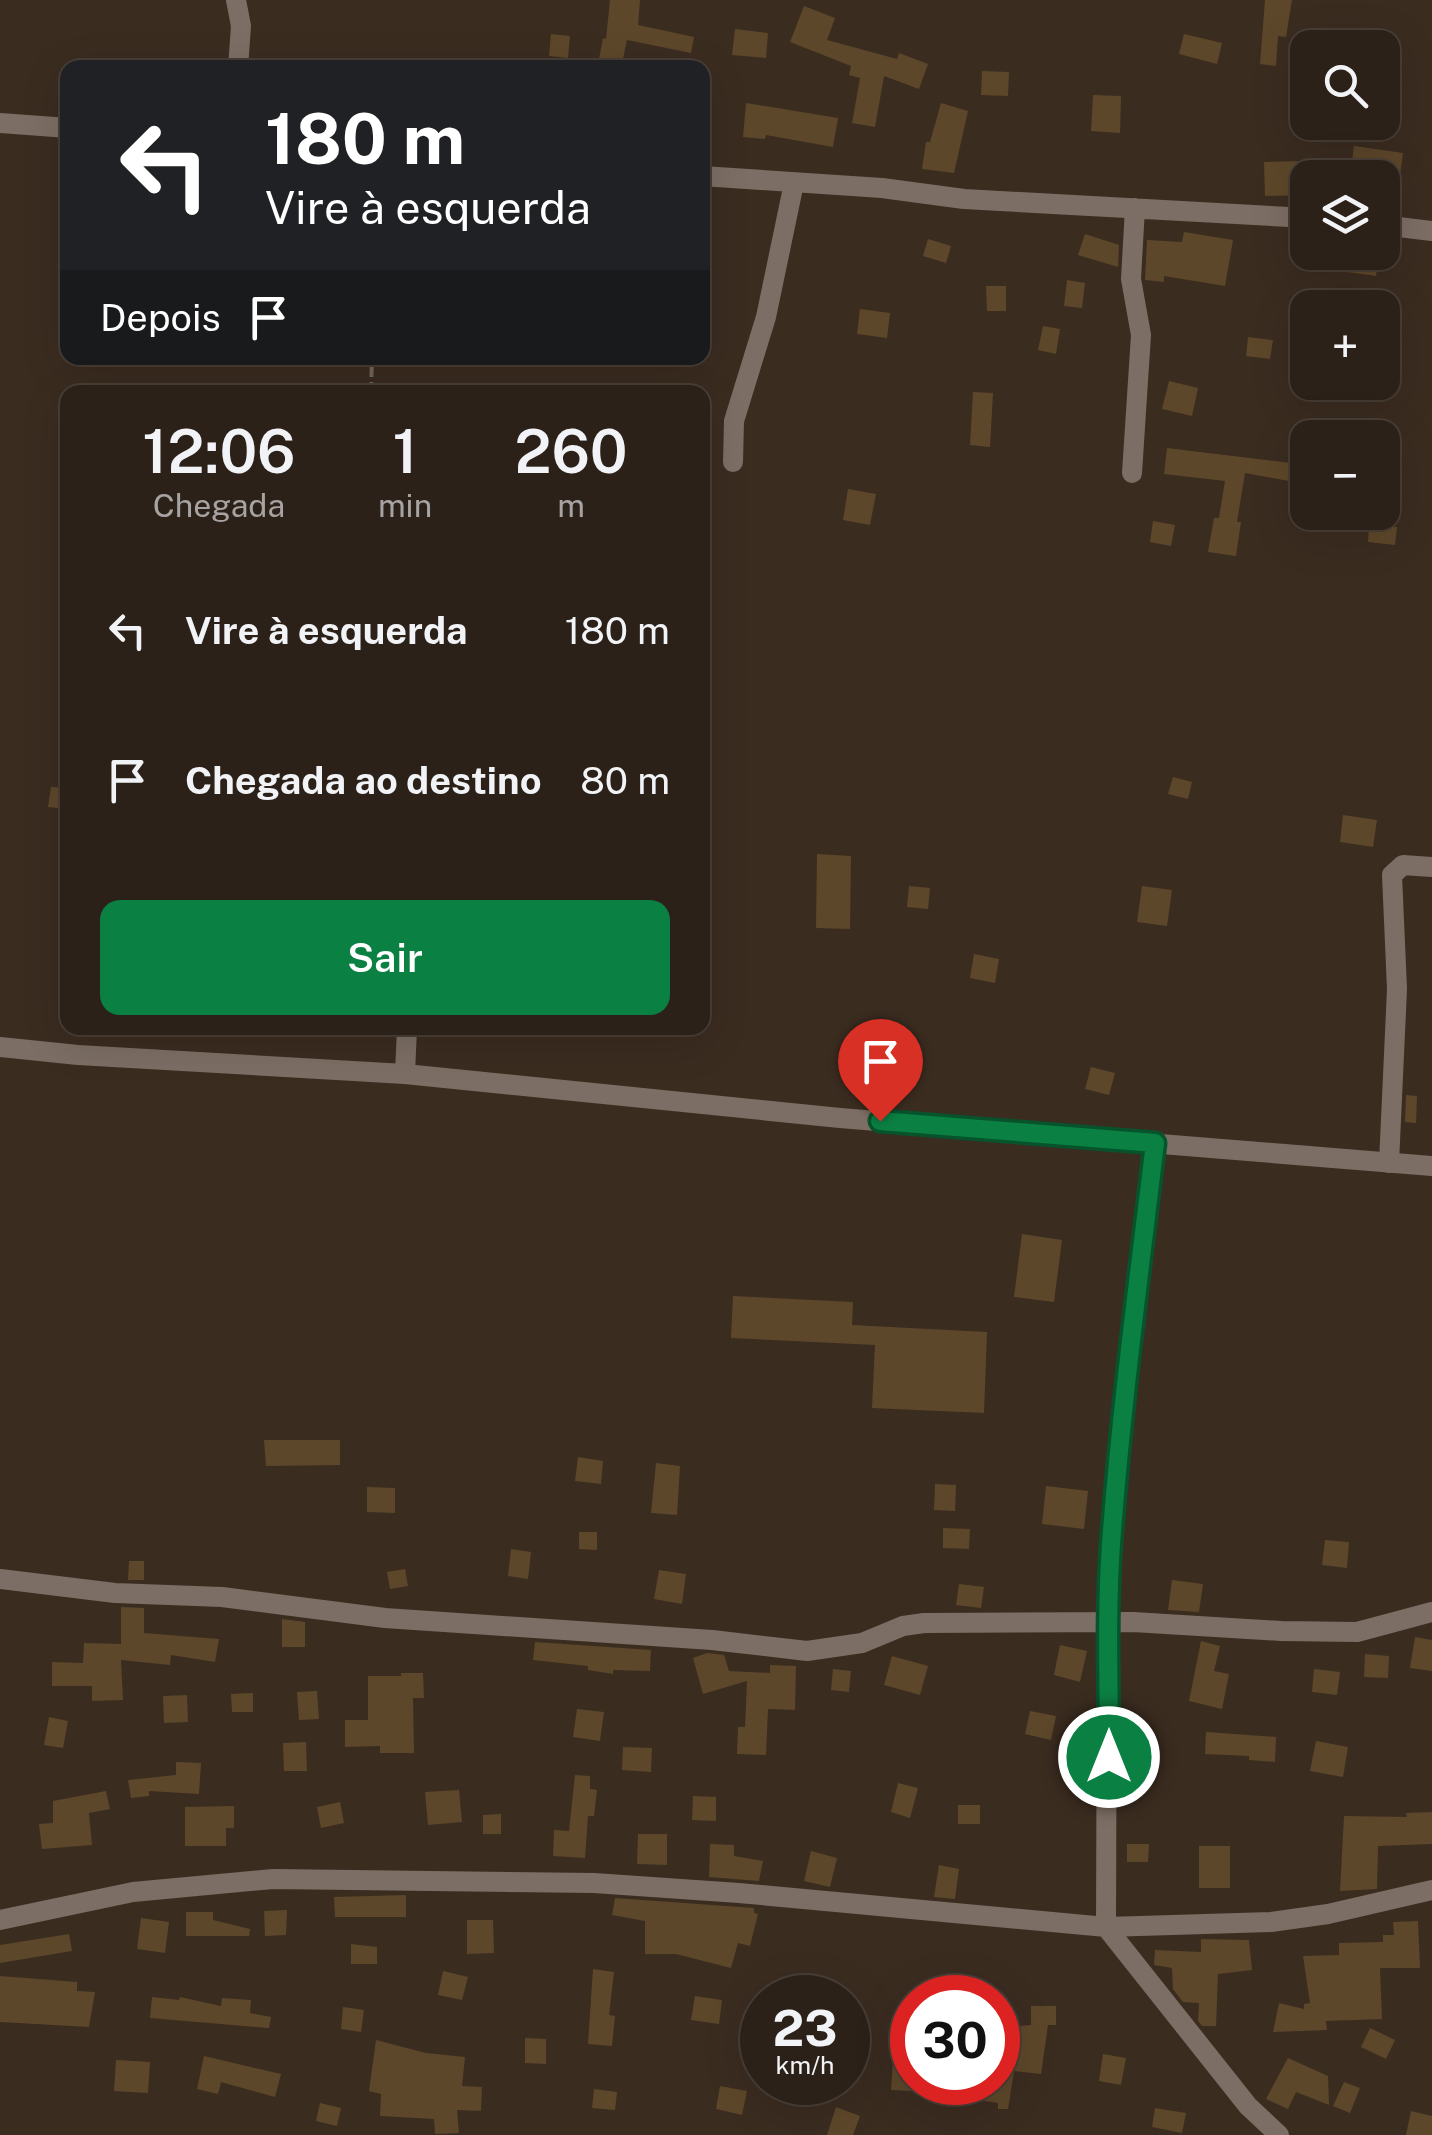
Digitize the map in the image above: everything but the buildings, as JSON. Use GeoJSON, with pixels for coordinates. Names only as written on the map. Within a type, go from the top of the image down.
{"type":"FeatureCollection","features":[{"type":"Feature","properties":{"kind":"street"},"geometry":{"type":"LineString","coordinates":[[236,0],[241,26],[239,60]]}},
{"type":"Feature","properties":{"kind":"street"},"geometry":{"type":"LineString","coordinates":[[0,123],[60,127]]}},
{"type":"Feature","properties":{"kind":"street"},"geometry":{"type":"LineString","coordinates":[[710,177],[882,188],[964,199],[1290,217]]}},
{"type":"Feature","properties":{"kind":"street"},"geometry":{"type":"LineString","coordinates":[[733,462],[734,421],[766,317],[794,183]]}},
{"type":"Feature","properties":{"kind":"street"},"geometry":{"type":"LineString","coordinates":[[1132,474],[1140,334],[1131,280],[1135,208]]}},
{"type":"Feature","properties":{"kind":"street"},"geometry":{"type":"LineString","coordinates":[[1400,227],[1432,231]]}},
{"type":"Feature","properties":{"kind":"street"},"geometry":{"type":"LineString","coordinates":[[1389,1163],[1398,989],[1392,875],[1403,865],[1432,867]]}},
{"type":"Feature","properties":{"kind":"street"},"geometry":{"type":"LineString","coordinates":[[405,1074],[407,1035]]}},
{"type":"Feature","properties":{"kind":"street"},"geometry":{"type":"LineString","coordinates":[[0,1047],[405,1074],[840,1118],[1432,1166]]}},
{"type":"Feature","properties":{"kind":"street"},"geometry":{"type":"LineString","coordinates":[[1155,1143],[1127,1370],[1107,1622],[1106,1928],[1248,2106],[1278,2135]]}},
{"type":"Feature","properties":{"kind":"street"},"geometry":{"type":"LineString","coordinates":[[0,1579],[115,1593],[222,1597],[385,1618],[712,1640],[807,1651],[862,1642],[903,1626],[924,1624],[1107,1622],[1356,1632],[1432,1612]]}},
{"type":"Feature","properties":{"kind":"street"},"geometry":{"type":"LineString","coordinates":[[0,1920],[133,1892],[273,1879],[594,1883],[1106,1928],[1272,1922],[1328,1914],[1432,1890]]}},
{"type":"Feature","properties":{"kind":"route"},"geometry":{"type":"LineString","coordinates":[[880,1121],[1155,1143],[1129,1351],[1111,1545],[1107,1622],[1109,1757]]}}]}
